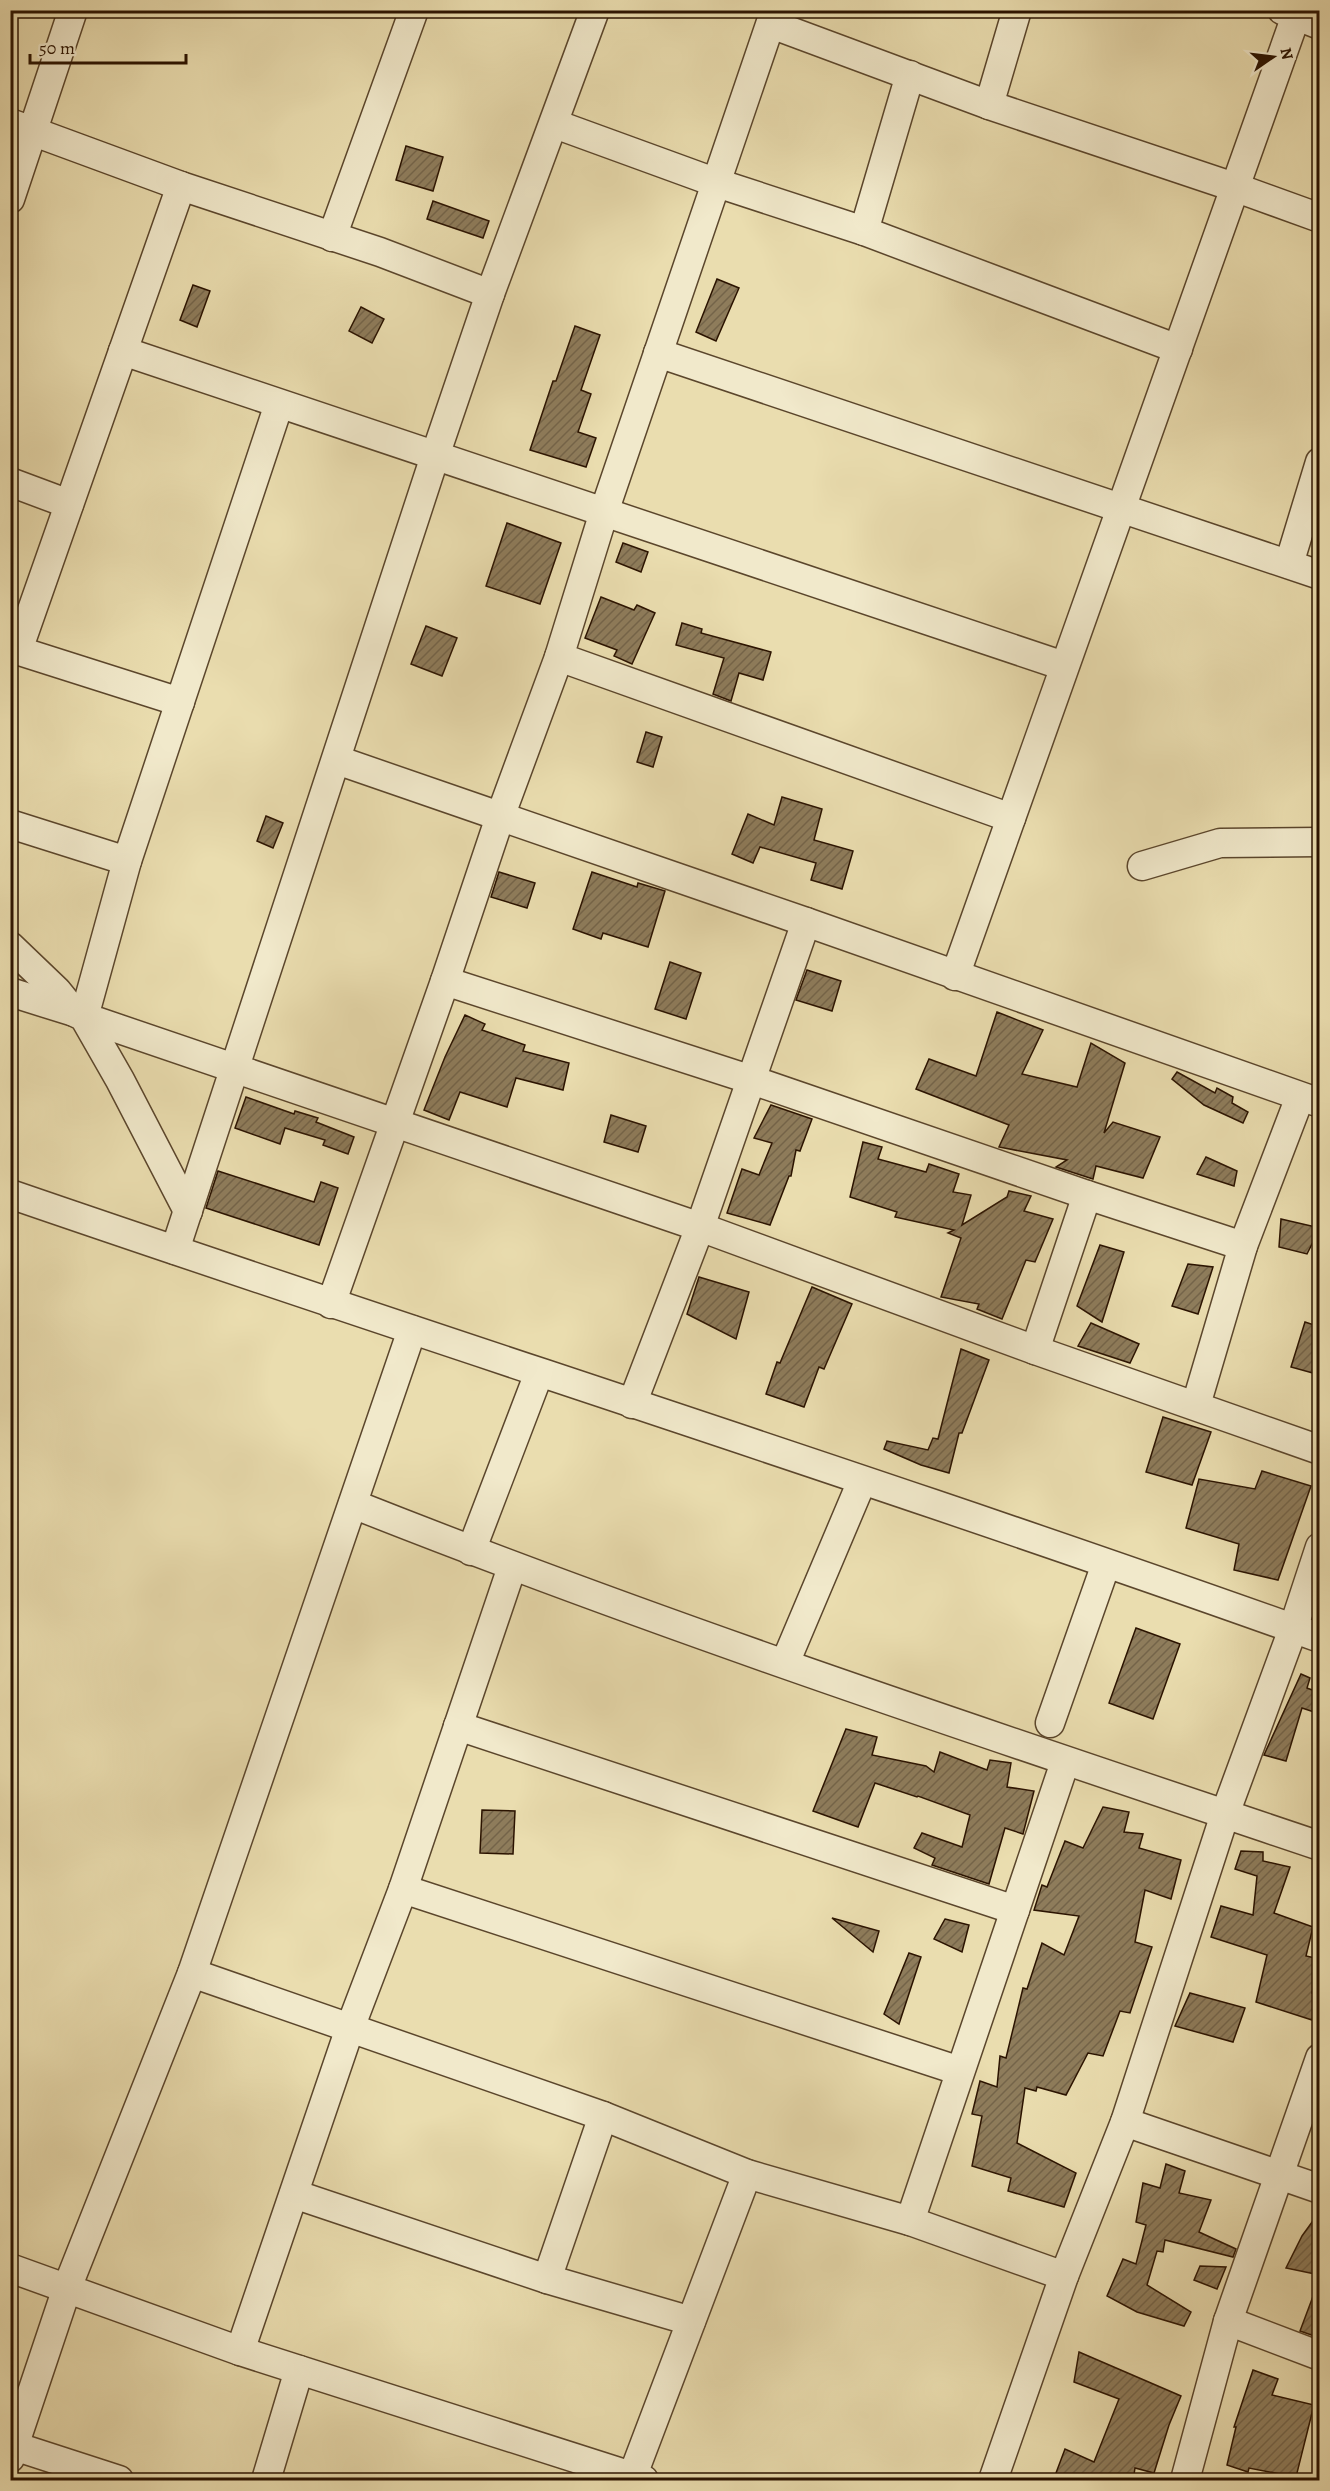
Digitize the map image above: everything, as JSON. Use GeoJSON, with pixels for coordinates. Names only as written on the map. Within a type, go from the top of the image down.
{"type":"FeatureCollection","features":[{"type":"Feature","properties":{"kind":"street"},"geometry":{"type":"LineString","coordinates":[[10,199],[22,127],[73,10]]}},
{"type":"Feature","properties":{"kind":"street"},"geometry":{"type":"LineString","coordinates":[[332,237],[414,10]]}},
{"type":"Feature","properties":{"kind":"street"},"geometry":{"type":"LineString","coordinates":[[175,1251],[435,456],[490,294],[555,124],[595,10]]}},
{"type":"Feature","properties":{"kind":"street"},"geometry":{"type":"LineString","coordinates":[[989,105],[1017,10]]}},
{"type":"Feature","properties":{"kind":"street"},"geometry":{"type":"LineString","coordinates":[[955,976],[1064,666],[1299,15]]}},
{"type":"Feature","properties":{"kind":"street"},"geometry":{"type":"LineString","coordinates":[[331,1304],[445,981],[500,817],[559,657],[604,512],[773,17],[910,75],[989,105],[1320,218]]}},
{"type":"Feature","properties":{"kind":"street"},"geometry":{"type":"LineString","coordinates":[[864,231],[910,75]]}},
{"type":"Feature","properties":{"kind":"street"},"geometry":{"type":"LineString","coordinates":[[555,124],[717,183],[864,231],[1178,349]]}},
{"type":"Feature","properties":{"kind":"street"},"geometry":{"type":"LineString","coordinates":[[22,127],[181,186],[380,252],[490,294]]}},
{"type":"Feature","properties":{"kind":"street"},"geometry":{"type":"LineString","coordinates":[[180,702],[14,649],[69,504],[181,186]]}},
{"type":"Feature","properties":{"kind":"street"},"geometry":{"type":"LineString","coordinates":[[123,351],[1064,666]]}},
{"type":"Feature","properties":{"kind":"street"},"geometry":{"type":"LineString","coordinates":[[658,353],[1320,575]]}},
{"type":"Feature","properties":{"kind":"street"},"geometry":{"type":"LineString","coordinates":[[79,1014],[127,861],[279,404]]}},
{"type":"Feature","properties":{"kind":"street"},"geometry":{"type":"LineString","coordinates":[[1289,564],[1320,462]]}},
{"type":"Feature","properties":{"kind":"street"},"geometry":{"type":"LineString","coordinates":[[10,482],[69,504]]}},
{"type":"Feature","properties":{"kind":"street"},"geometry":{"type":"LineString","coordinates":[[559,657],[1011,818]]}},
{"type":"Feature","properties":{"kind":"street"},"geometry":{"type":"LineString","coordinates":[[337,760],[1310,1100],[1243,1246],[1196,1406]]}},
{"type":"Feature","properties":{"kind":"street"},"geometry":{"type":"LineString","coordinates":[[10,824],[127,861]]}},
{"type":"Feature","properties":{"kind":"street"},"geometry":{"type":"LineString","coordinates":[[1142,866],[1220,843],[1320,842]]}},
{"type":"Feature","properties":{"kind":"street"},"geometry":{"type":"LineString","coordinates":[[632,1404],[700,1227],[806,922]]}},
{"type":"Feature","properties":{"kind":"street"},"geometry":{"type":"LineString","coordinates":[[10,946],[79,1014],[120,1080],[188,1211]]}},
{"type":"Feature","properties":{"kind":"street"},"geometry":{"type":"LineString","coordinates":[[445,981],[752,1080],[1243,1246]]}},
{"type":"Feature","properties":{"kind":"street"},"geometry":{"type":"LineString","coordinates":[[10,992],[700,1227],[1035,1350],[1320,1450]]}},
{"type":"Feature","properties":{"kind":"street"},"geometry":{"type":"LineString","coordinates":[[10,1194],[331,1304],[862,1480],[1306,1633]]}},
{"type":"Feature","properties":{"kind":"street"},"geometry":{"type":"LineString","coordinates":[[1035,1350],[1087,1195]]}},
{"type":"Feature","properties":{"kind":"street"},"geometry":{"type":"LineString","coordinates":[[120,2481],[12,2452],[68,2288],[192,1973],[412,1330]]}},
{"type":"Feature","properties":{"kind":"street"},"geometry":{"type":"LineString","coordinates":[[471,1551],[539,1372]]}},
{"type":"Feature","properties":{"kind":"street"},"geometry":{"type":"LineString","coordinates":[[785,1663],[862,1480]]}},
{"type":"Feature","properties":{"kind":"street"},"geometry":{"type":"LineString","coordinates":[[353,1504],[513,1567],[1065,1762],[1320,1846]]}},
{"type":"Feature","properties":{"kind":"street"},"geometry":{"type":"LineString","coordinates":[[993,2481],[1064,2276],[1125,2122],[1225,1814],[1306,1633],[1320,1547]]}},
{"type":"Feature","properties":{"kind":"street"},"geometry":{"type":"LineString","coordinates":[[1050,1723],[1106,1564]]}},
{"type":"Feature","properties":{"kind":"street"},"geometry":{"type":"LineString","coordinates":[[240,2351],[350,2028],[403,1889],[513,1567]]}},
{"type":"Feature","properties":{"kind":"street"},"geometry":{"type":"LineString","coordinates":[[459,1726],[1014,1910]]}},
{"type":"Feature","properties":{"kind":"street"},"geometry":{"type":"LineString","coordinates":[[910,2221],[1065,1762]]}},
{"type":"Feature","properties":{"kind":"street"},"geometry":{"type":"LineString","coordinates":[[403,1889],[960,2071]]}},
{"type":"Feature","properties":{"kind":"street"},"geometry":{"type":"LineString","coordinates":[[192,1973],[603,2116],[747,2174],[910,2221],[1064,2276]]}},
{"type":"Feature","properties":{"kind":"street"},"geometry":{"type":"LineString","coordinates":[[1185,2481],[1228,2321],[1320,2058]]}},
{"type":"Feature","properties":{"kind":"street"},"geometry":{"type":"LineString","coordinates":[[547,2279],[603,2116]]}},
{"type":"Feature","properties":{"kind":"street"},"geometry":{"type":"LineString","coordinates":[[1125,2122],[1320,2189]]}},
{"type":"Feature","properties":{"kind":"street"},"geometry":{"type":"LineString","coordinates":[[10,2268],[240,2351],[635,2479],[691,2320],[747,2174]]}},
{"type":"Feature","properties":{"kind":"street"},"geometry":{"type":"LineString","coordinates":[[294,2194],[547,2279],[691,2320]]}},
{"type":"Feature","properties":{"kind":"street"},"geometry":{"type":"LineString","coordinates":[[1228,2321],[1320,2356]]}},
{"type":"Feature","properties":{"kind":"street"},"geometry":{"type":"LineString","coordinates":[[266,2481],[298,2370]]}},
{"type":"Feature","properties":{"kind":"building"},"geometry":{"type":"Polygon","coordinates":[[[406,146],[443,157],[433,191],[396,180],[406,146]]]}},
{"type":"Feature","properties":{"kind":"building"},"geometry":{"type":"Polygon","coordinates":[[[433,201],[489,221],[483,238],[427,219],[433,201]]]}},
{"type":"Feature","properties":{"kind":"building"},"geometry":{"type":"Polygon","coordinates":[[[717,279],[739,288],[716,341],[696,332],[717,279]]]}},
{"type":"Feature","properties":{"kind":"building"},"geometry":{"type":"Polygon","coordinates":[[[193,285],[210,291],[197,327],[180,320],[193,285]]]}},
{"type":"Feature","properties":{"kind":"building"},"geometry":{"type":"Polygon","coordinates":[[[361,307],[384,319],[372,343],[349,331],[361,307]]]}},
{"type":"Feature","properties":{"kind":"building"},"geometry":{"type":"Polygon","coordinates":[[[575,326],[600,335],[581,390],[591,394],[578,432],[596,438],[586,467],[530,450],[553,381],[556,381],[575,326]]]}},
{"type":"Feature","properties":{"kind":"building"},"geometry":{"type":"Polygon","coordinates":[[[507,523],[561,543],[540,604],[486,586],[507,523]]]}},
{"type":"Feature","properties":{"kind":"building"},"geometry":{"type":"Polygon","coordinates":[[[623,543],[648,552],[641,572],[616,562],[623,543]]]}},
{"type":"Feature","properties":{"kind":"building"},"geometry":{"type":"Polygon","coordinates":[[[601,597],[634,610],[637,605],[655,613],[632,664],[614,656],[617,650],[585,638],[601,597]]]}},
{"type":"Feature","properties":{"kind":"building"},"geometry":{"type":"Polygon","coordinates":[[[682,623],[702,629],[701,633],[771,652],[763,680],[739,673],[731,701],[713,694],[724,658],[676,645],[682,623]]]}},
{"type":"Feature","properties":{"kind":"building"},"geometry":{"type":"Polygon","coordinates":[[[426,626],[457,638],[442,676],[411,664],[426,626]]]}},
{"type":"Feature","properties":{"kind":"building"},"geometry":{"type":"Polygon","coordinates":[[[646,732],[662,737],[653,767],[637,762],[646,732]]]}},
{"type":"Feature","properties":{"kind":"building"},"geometry":{"type":"Polygon","coordinates":[[[782,797],[822,809],[814,840],[853,851],[842,889],[811,880],[816,863],[760,847],[753,863],[732,854],[748,814],[774,825],[782,797]]]}},
{"type":"Feature","properties":{"kind":"building"},"geometry":{"type":"Polygon","coordinates":[[[266,816],[283,823],[273,848],[257,841],[266,816]]]}},
{"type":"Feature","properties":{"kind":"building"},"geometry":{"type":"Polygon","coordinates":[[[499,872],[535,883],[527,908],[491,897],[499,872]]]}},
{"type":"Feature","properties":{"kind":"building"},"geometry":{"type":"Polygon","coordinates":[[[592,872],[637,887],[638,883],[665,891],[648,947],[603,933],[601,939],[573,929],[592,872]]]}},
{"type":"Feature","properties":{"kind":"building"},"geometry":{"type":"Polygon","coordinates":[[[670,962],[701,973],[686,1019],[655,1009],[670,962]]]}},
{"type":"Feature","properties":{"kind":"building"},"geometry":{"type":"Polygon","coordinates":[[[807,970],[841,981],[832,1011],[796,1000],[807,970]]]}},
{"type":"Feature","properties":{"kind":"building"},"geometry":{"type":"Polygon","coordinates":[[[997,1012],[1043,1030],[1022,1074],[1077,1087],[1091,1043],[1125,1063],[1104,1133],[1113,1122],[1160,1137],[1143,1178],[1096,1166],[1093,1179],[1056,1167],[1067,1160],[999,1147],[1009,1125],[916,1089],[929,1059],[976,1076],[997,1012]]]}},
{"type":"Feature","properties":{"kind":"building"},"geometry":{"type":"Polygon","coordinates":[[[465,1015],[485,1024],[482,1030],[525,1045],[523,1051],[569,1063],[563,1090],[516,1078],[507,1107],[460,1092],[449,1120],[424,1110],[465,1015]]]}},
{"type":"Feature","properties":{"kind":"building"},"geometry":{"type":"Polygon","coordinates":[[[1177,1072],[1215,1093],[1217,1088],[1233,1097],[1232,1103],[1248,1112],[1243,1123],[1204,1105],[1172,1079],[1177,1072]]]}},
{"type":"Feature","properties":{"kind":"building"},"geometry":{"type":"Polygon","coordinates":[[[246,1097],[294,1114],[295,1111],[318,1118],[316,1122],[354,1137],[348,1154],[323,1145],[325,1140],[285,1128],[280,1144],[235,1128],[246,1097]]]}},
{"type":"Feature","properties":{"kind":"building"},"geometry":{"type":"Polygon","coordinates":[[[771,1105],[812,1119],[800,1151],[796,1150],[791,1176],[789,1176],[770,1225],[727,1213],[742,1169],[759,1175],[772,1143],[754,1138],[771,1105]]]}},
{"type":"Feature","properties":{"kind":"building"},"geometry":{"type":"Polygon","coordinates":[[[611,1115],[646,1126],[638,1152],[604,1142],[611,1115]]]}},
{"type":"Feature","properties":{"kind":"building"},"geometry":{"type":"Polygon","coordinates":[[[863,1142],[882,1147],[878,1159],[926,1172],[929,1164],[959,1174],[953,1192],[971,1195],[962,1225],[1007,1197],[1009,1191],[1031,1196],[1024,1211],[1053,1219],[1035,1262],[1026,1260],[1002,1319],[977,1309],[979,1304],[941,1297],[961,1238],[948,1233],[954,1230],[895,1217],[897,1212],[850,1197],[863,1142]]]}},
{"type":"Feature","properties":{"kind":"building"},"geometry":{"type":"Polygon","coordinates":[[[1206,1157],[1237,1171],[1234,1186],[1197,1174],[1206,1157]]]}},
{"type":"Feature","properties":{"kind":"building"},"geometry":{"type":"Polygon","coordinates":[[[218,1171],[314,1202],[321,1182],[338,1188],[319,1245],[206,1208],[218,1171]]]}},
{"type":"Feature","properties":{"kind":"building"},"geometry":{"type":"Polygon","coordinates":[[[1281,1219],[1320,1228],[1307,1254],[1279,1247],[1281,1219]]]}},
{"type":"Feature","properties":{"kind":"building"},"geometry":{"type":"Polygon","coordinates":[[[1100,1245],[1124,1252],[1102,1322],[1077,1306],[1100,1245]]]}},
{"type":"Feature","properties":{"kind":"building"},"geometry":{"type":"Polygon","coordinates":[[[1188,1264],[1213,1267],[1198,1314],[1172,1306],[1188,1264]]]}},
{"type":"Feature","properties":{"kind":"building"},"geometry":{"type":"Polygon","coordinates":[[[699,1277],[749,1292],[736,1339],[687,1314],[699,1277]]]}},
{"type":"Feature","properties":{"kind":"building"},"geometry":{"type":"Polygon","coordinates":[[[812,1287],[852,1304],[824,1369],[819,1367],[804,1407],[766,1394],[777,1362],[780,1363],[812,1287]]]}},
{"type":"Feature","properties":{"kind":"building"},"geometry":{"type":"Polygon","coordinates":[[[1305,1322],[1320,1327],[1320,1375],[1291,1367],[1305,1322]]]}},
{"type":"Feature","properties":{"kind":"building"},"geometry":{"type":"Polygon","coordinates":[[[1091,1323],[1139,1344],[1130,1363],[1078,1346],[1091,1323]]]}},
{"type":"Feature","properties":{"kind":"building"},"geometry":{"type":"Polygon","coordinates":[[[961,1349],[989,1360],[962,1433],[959,1433],[949,1473],[921,1465],[884,1449],[887,1441],[928,1450],[933,1438],[938,1439],[961,1349]]]}},
{"type":"Feature","properties":{"kind":"building"},"geometry":{"type":"Polygon","coordinates":[[[1163,1417],[1211,1432],[1192,1485],[1146,1472],[1163,1417]]]}},
{"type":"Feature","properties":{"kind":"building"},"geometry":{"type":"Polygon","coordinates":[[[1262,1471],[1311,1486],[1278,1580],[1234,1570],[1239,1544],[1186,1528],[1199,1479],[1255,1489],[1262,1471]]]}},
{"type":"Feature","properties":{"kind":"building"},"geometry":{"type":"Polygon","coordinates":[[[1136,1628],[1180,1644],[1153,1719],[1109,1703],[1136,1628]]]}},
{"type":"Feature","properties":{"kind":"building"},"geometry":{"type":"Polygon","coordinates":[[[1301,1674],[1310,1678],[1307,1688],[1320,1693],[1320,1714],[1302,1708],[1286,1761],[1264,1755],[1301,1674]]]}},
{"type":"Feature","properties":{"kind":"building"},"geometry":{"type":"Polygon","coordinates":[[[846,1729],[877,1737],[872,1755],[926,1766],[934,1772],[940,1752],[987,1770],[990,1760],[1011,1763],[1007,1787],[1034,1791],[1023,1834],[1005,1828],[989,1884],[932,1865],[935,1858],[914,1848],[922,1833],[962,1847],[970,1815],[875,1783],[858,1827],[813,1811],[846,1729]]]}},
{"type":"Feature","properties":{"kind":"building"},"geometry":{"type":"Polygon","coordinates":[[[1103,1807],[1129,1812],[1124,1832],[1143,1834],[1139,1848],[1181,1860],[1171,1899],[1145,1890],[1135,1942],[1152,1947],[1130,2013],[1120,2011],[1103,2056],[1088,2053],[1066,2095],[1037,2087],[1036,2091],[1025,2088],[1017,2143],[1076,2173],[1064,2207],[1008,2191],[1011,2178],[972,2166],[982,2116],[972,2114],[980,2081],[997,2087],[1000,2056],[1006,2058],[1023,1988],[1027,1989],[1042,1943],[1064,1955],[1079,1916],[1034,1910],[1042,1885],[1047,1887],[1065,1841],[1083,1848],[1103,1807]]]}},
{"type":"Feature","properties":{"kind":"building"},"geometry":{"type":"Polygon","coordinates":[[[482,1810],[515,1811],[513,1854],[480,1853],[482,1810]]]}},
{"type":"Feature","properties":{"kind":"building"},"geometry":{"type":"Polygon","coordinates":[[[1241,1851],[1263,1852],[1263,1861],[1290,1867],[1274,1913],[1313,1927],[1306,1956],[1320,1959],[1312,1993],[1320,1995],[1320,1999],[1312,2020],[1256,2002],[1267,1955],[1211,1937],[1221,1906],[1253,1915],[1257,1876],[1235,1869],[1241,1851]]]}},
{"type":"Feature","properties":{"kind":"building"},"geometry":{"type":"Polygon","coordinates":[[[832,1918],[879,1931],[873,1952],[832,1918]]]}},
{"type":"Feature","properties":{"kind":"building"},"geometry":{"type":"Polygon","coordinates":[[[945,1919],[969,1925],[962,1952],[934,1939],[945,1919]]]}},
{"type":"Feature","properties":{"kind":"building"},"geometry":{"type":"Polygon","coordinates":[[[909,1953],[921,1957],[899,2024],[884,2014],[909,1953]]]}},
{"type":"Feature","properties":{"kind":"building"},"geometry":{"type":"Polygon","coordinates":[[[1190,1993],[1245,2008],[1233,2042],[1175,2026],[1190,1993]]]}},
{"type":"Feature","properties":{"kind":"building"},"geometry":{"type":"Polygon","coordinates":[[[1166,2164],[1185,2171],[1179,2193],[1211,2200],[1199,2232],[1236,2249],[1233,2257],[1165,2240],[1163,2252],[1157,2251],[1147,2285],[1191,2312],[1184,2326],[1137,2312],[1107,2296],[1123,2259],[1136,2264],[1146,2225],[1136,2222],[1143,2183],[1160,2188],[1166,2164]]]}},
{"type":"Feature","properties":{"kind":"building"},"geometry":{"type":"Polygon","coordinates":[[[1320,2211],[1320,2275],[1286,2268],[1302,2236],[1320,2211]]]}},
{"type":"Feature","properties":{"kind":"building"},"geometry":{"type":"Polygon","coordinates":[[[1200,2266],[1226,2267],[1217,2289],[1194,2280],[1200,2266]]]}},
{"type":"Feature","properties":{"kind":"building"},"geometry":{"type":"Polygon","coordinates":[[[1318,2283],[1320,2284],[1320,2338],[1300,2331],[1318,2283]]]}},
{"type":"Feature","properties":{"kind":"building"},"geometry":{"type":"Polygon","coordinates":[[[1079,2352],[1181,2396],[1154,2473],[1135,2468],[1133,2481],[1053,2481],[1065,2449],[1094,2462],[1119,2399],[1074,2382],[1079,2352]]]}},
{"type":"Feature","properties":{"kind":"building"},"geometry":{"type":"Polygon","coordinates":[[[1253,2370],[1278,2379],[1272,2395],[1314,2405],[1296,2477],[1249,2468],[1248,2472],[1227,2465],[1236,2427],[1234,2427],[1253,2370]]]}}]}
